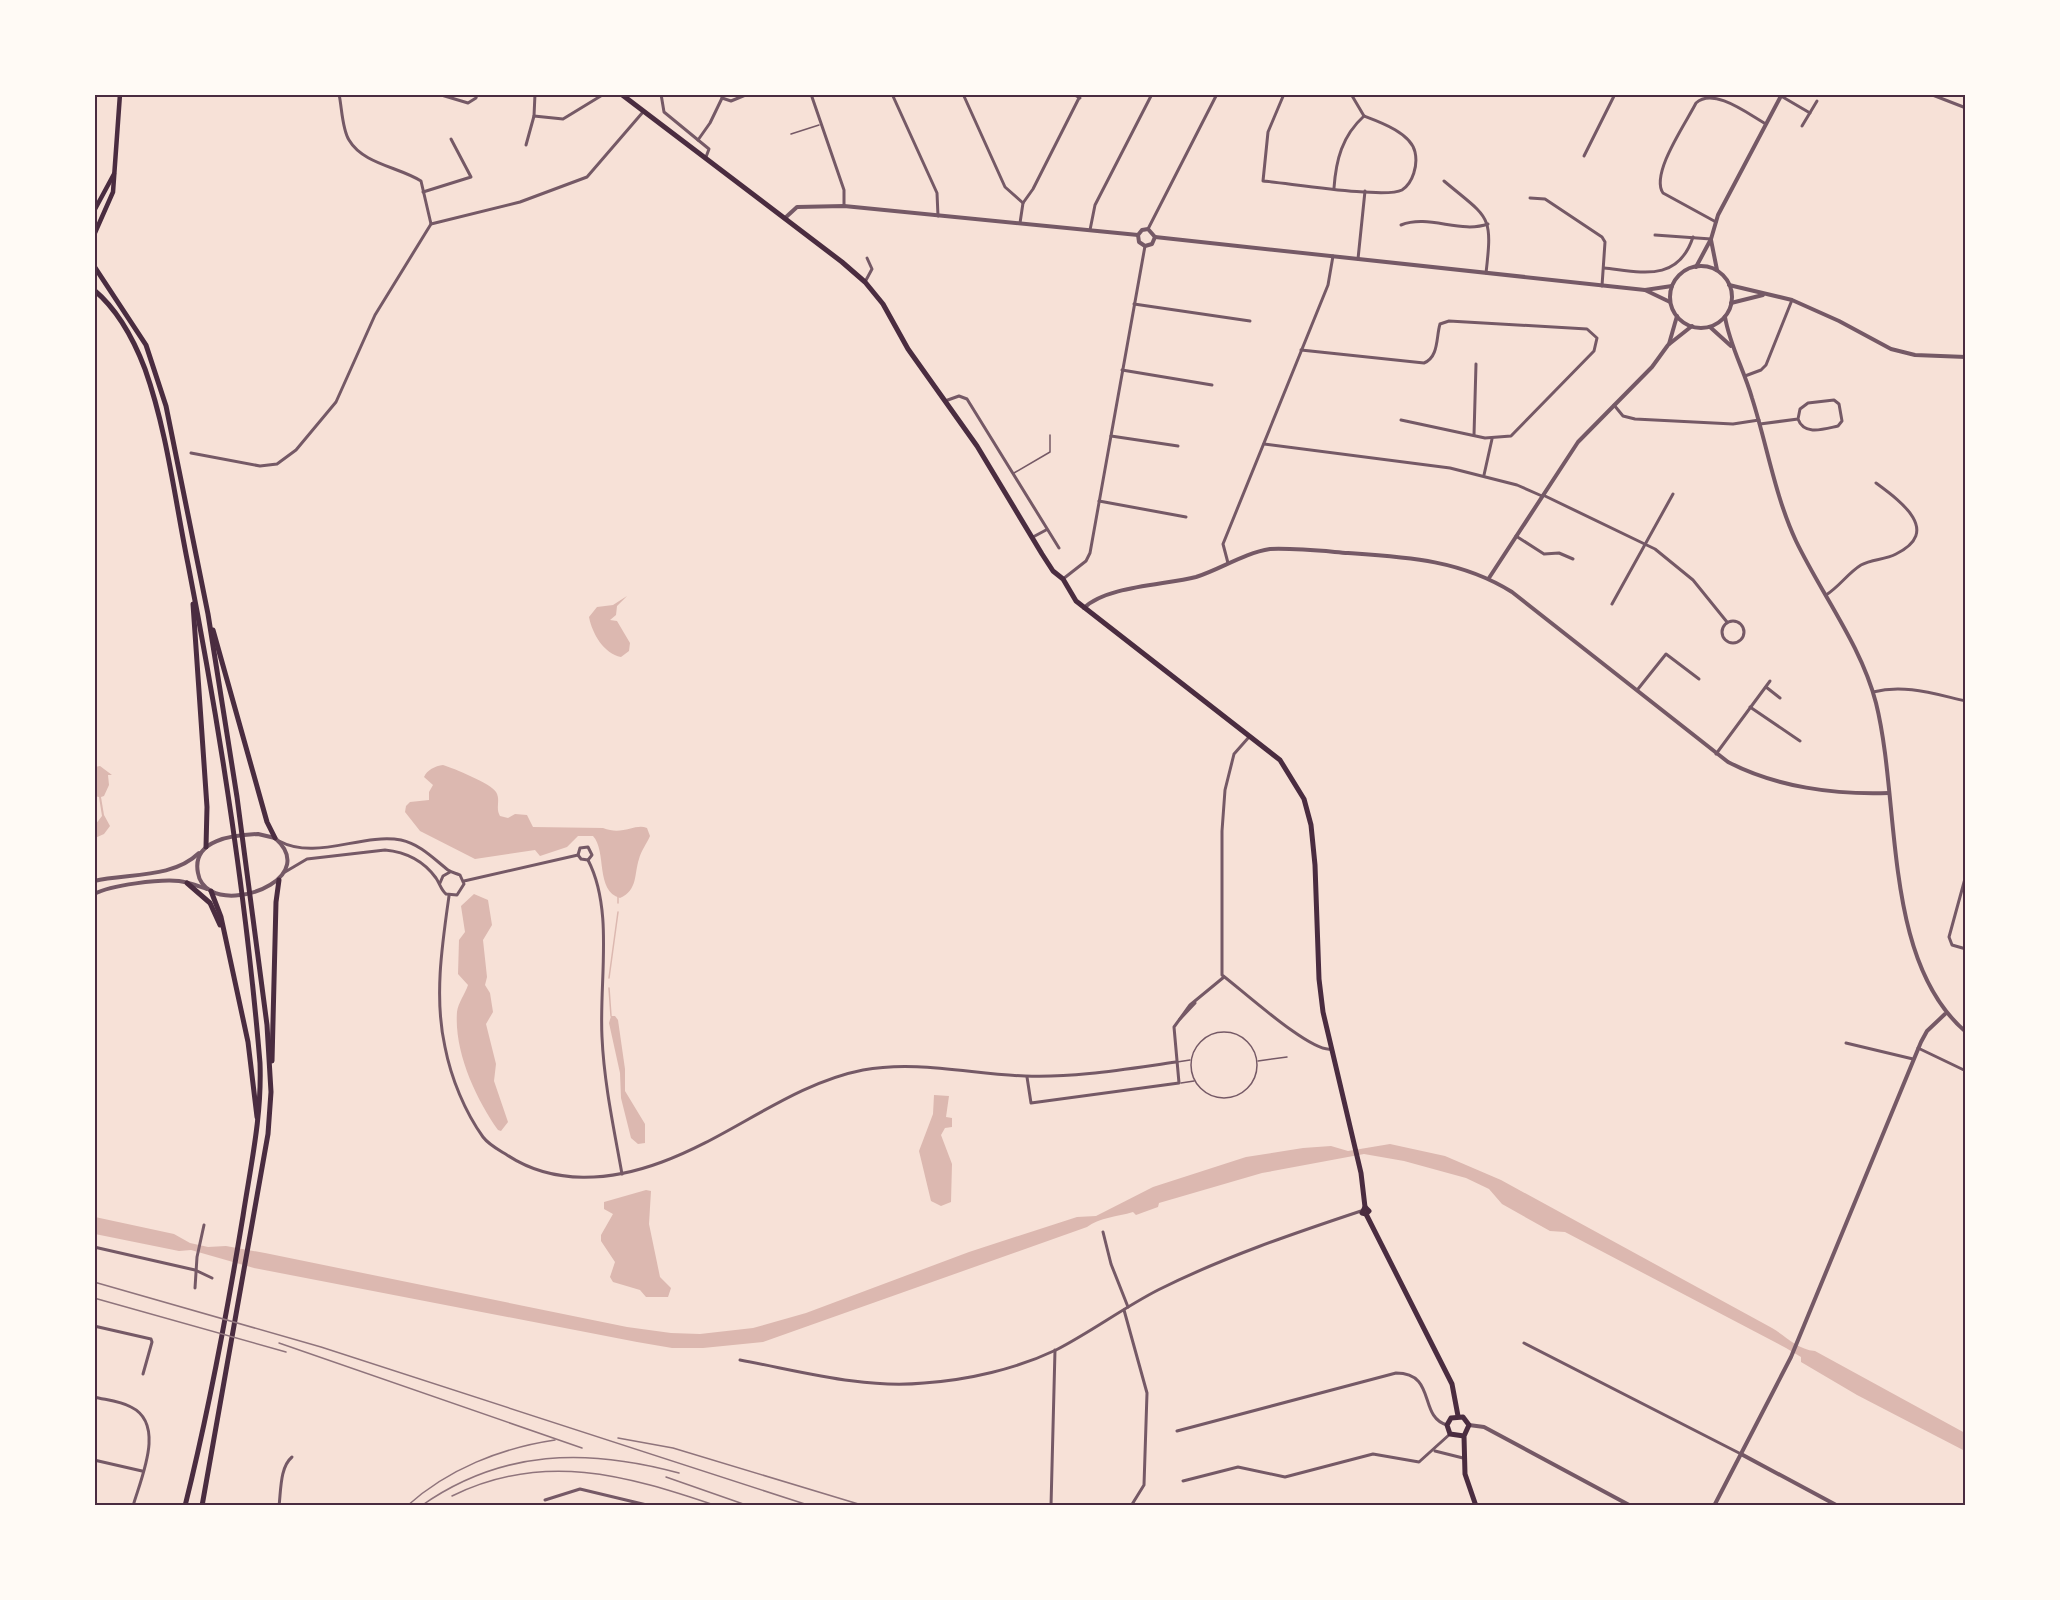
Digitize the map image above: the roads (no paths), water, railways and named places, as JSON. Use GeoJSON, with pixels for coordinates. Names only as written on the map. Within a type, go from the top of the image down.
{"type":"FeatureCollection","features":[{"type":"Feature","properties":{"kind":"main road"},"geometry":{"type":"LineString","coordinates":[[94,235],[113,192],[120,94]]}},
{"type":"Feature","properties":{"kind":"main road"},"geometry":{"type":"LineString","coordinates":[[621,94],[785,218],[864,282],[883,304],[908,349],[974,440],[1053,571],[1064,579],[1069,592],[1083,609],[1251,735],[1281,760],[1294,780],[1311,825],[1315,865],[1319,979],[1332,1049],[1359,1161],[1364,1211],[1452,1384],[1458,1416]]}},
{"type":"Feature","properties":{"kind":"main road"},"geometry":{"type":"LineString","coordinates":[[94,211],[115,171]]}},
{"type":"Feature","properties":{"kind":"main road"},"geometry":{"type":"LineString","coordinates":[[94,266],[136,326],[153,365],[166,406],[208,614],[237,797],[267,1025],[271,1092]]}},
{"type":"Feature","properties":{"kind":"main road"},"geometry":{"type":"LineString","coordinates":[[94,290],[114,311],[125,328],[147,378],[192,584],[228,799],[257,1031],[261,1096],[255,1148],[205,1423],[185,1506]]}},
{"type":"Feature","properties":{"kind":"main road"},"geometry":{"type":"LineString","coordinates":[[192,584],[207,807],[205,848]]}},
{"type":"Feature","properties":{"kind":"main road"},"geometry":{"type":"LineString","coordinates":[[208,614],[267,822],[277,839]]}},
{"type":"Feature","properties":{"kind":"main road"},"geometry":{"type":"LineString","coordinates":[[202,1506],[268,1134],[276,902],[279,880]]}},
{"type":"Feature","properties":{"kind":"main road"},"geometry":{"type":"LineString","coordinates":[[187,883],[210,903],[228,946]]}},
{"type":"Feature","properties":{"kind":"main road"},"geometry":{"type":"LineString","coordinates":[[209,890],[228,946],[255,1088],[257,1114],[255,1148]]}},
{"type":"Feature","properties":{"kind":"main road"},"geometry":{"type":"LineString","coordinates":[[1464,1436],[1459,1438],[1450,1434],[1447,1425],[1451,1418],[1458,1416],[1467,1419],[1469,1425],[1464,1436],[1467,1483],[1476,1506]]}},
{"type":"Feature","properties":{"kind":"street"},"geometry":{"type":"LineString","coordinates":[[339,94],[348,140],[363,155],[408,173],[421,182],[431,224]]}},
{"type":"Feature","properties":{"kind":"street"},"geometry":{"type":"LineString","coordinates":[[438,94],[468,102],[476,98],[477,94]]}},
{"type":"Feature","properties":{"kind":"street"},"geometry":{"type":"LineString","coordinates":[[526,145],[534,116],[535,94]]}},
{"type":"Feature","properties":{"kind":"street"},"geometry":{"type":"LineString","coordinates":[[534,116],[563,118],[604,94]]}},
{"type":"Feature","properties":{"kind":"street"},"geometry":{"type":"LineString","coordinates":[[661,94],[664,112],[709,149],[706,157]]}},
{"type":"Feature","properties":{"kind":"street"},"geometry":{"type":"LineString","coordinates":[[698,140],[723,96],[731,100],[748,94]]}},
{"type":"Feature","properties":{"kind":"street"},"geometry":{"type":"LineString","coordinates":[[892,94],[937,193],[938,216]]}},
{"type":"Feature","properties":{"kind":"street"},"geometry":{"type":"LineString","coordinates":[[963,94],[1005,188],[1023,203]]}},
{"type":"Feature","properties":{"kind":"street"},"geometry":{"type":"LineString","coordinates":[[1020,223],[1023,203],[1033,189],[1081,96],[1072,94]]}},
{"type":"Feature","properties":{"kind":"street"},"geometry":{"type":"LineString","coordinates":[[1090,230],[1094,208],[1152,94]]}},
{"type":"Feature","properties":{"kind":"street"},"geometry":{"type":"LineString","coordinates":[[1148,229],[1217,94]]}},
{"type":"Feature","properties":{"kind":"street"},"geometry":{"type":"LineString","coordinates":[[1284,94],[1268,132],[1263,181],[1365,191],[1400,191],[1408,185],[1416,167],[1412,145],[1385,124],[1364,116],[1351,94]]}},
{"type":"Feature","properties":{"kind":"street"},"geometry":{"type":"LineString","coordinates":[[1584,156],[1615,94]]}},
{"type":"Feature","properties":{"kind":"street"},"geometry":{"type":"LineString","coordinates":[[1930,94],[1965,108]]}},
{"type":"Feature","properties":{"kind":"street"},"geometry":{"type":"LineString","coordinates":[[1696,267],[1711,239],[1716,222],[1781,95],[1810,113]]}},
{"type":"Feature","properties":{"kind":"street"},"geometry":{"type":"LineString","coordinates":[[812,97],[840,177],[844,206]]}},
{"type":"Feature","properties":{"kind":"street"},"geometry":{"type":"LineString","coordinates":[[1716,222],[1661,191],[1659,176],[1668,156],[1696,103],[1704,98],[1716,98],[1766,123]]}},
{"type":"Feature","properties":{"kind":"street"},"geometry":{"type":"LineString","coordinates":[[1802,126],[1817,101]]}},
{"type":"Feature","properties":{"kind":"street"},"geometry":{"type":"LineString","coordinates":[[815,105],[820,103]]}},
{"type":"Feature","properties":{"kind":"street"},"geometry":{"type":"LineString","coordinates":[[191,453],[260,466],[277,464],[296,450],[336,402],[375,315],[431,224],[520,202],[587,177],[643,112]]}},
{"type":"Feature","properties":{"kind":"street"},"geometry":{"type":"LineString","coordinates":[[1334,188],[1335,168],[1342,144],[1364,116]]}},
{"type":"Feature","properties":{"kind":"street"},"geometry":{"type":"LineString","coordinates":[[423,192],[471,177],[451,139]]}},
{"type":"Feature","properties":{"kind":"street"},"geometry":{"type":"LineString","coordinates":[[1444,182],[1478,210],[1488,224],[1490,236],[1486,273]]}},
{"type":"Feature","properties":{"kind":"street"},"geometry":{"type":"LineString","coordinates":[[1358,259],[1365,191]]}},
{"type":"Feature","properties":{"kind":"street"},"geometry":{"type":"LineString","coordinates":[[1530,198],[1545,199],[1602,237],[1605,242],[1602,286]]}},
{"type":"Feature","properties":{"kind":"street"},"geometry":{"type":"LineString","coordinates":[[785,218],[797,207],[844,206],[1138,235]]}},
{"type":"Feature","properties":{"kind":"street"},"geometry":{"type":"LineString","coordinates":[[1401,225],[1418,221],[1473,227],[1488,224]]}},
{"type":"Feature","properties":{"kind":"street"},"geometry":{"type":"LineString","coordinates":[[1138,235],[1142,230],[1148,229]]}},
{"type":"Feature","properties":{"kind":"street"},"geometry":{"type":"LineString","coordinates":[[1148,229],[1155,237],[1602,286],[1645,290],[1672,286]]}},
{"type":"Feature","properties":{"kind":"street"},"geometry":{"type":"LineString","coordinates":[[1138,235],[1140,243],[1145,246],[1152,244],[1155,237]]}},
{"type":"Feature","properties":{"kind":"street"},"geometry":{"type":"LineString","coordinates":[[1655,235],[1711,239]]}},
{"type":"Feature","properties":{"kind":"street"},"geometry":{"type":"LineString","coordinates":[[1604,268],[1658,273],[1686,255],[1693,237]]}},
{"type":"Feature","properties":{"kind":"street"},"geometry":{"type":"LineString","coordinates":[[1711,239],[1717,271],[1729,285],[1792,300],[1839,321],[1891,349],[1916,355],[1965,357]]}},
{"type":"Feature","properties":{"kind":"street"},"geometry":{"type":"LineString","coordinates":[[1064,579],[1088,559],[1145,246]]}},
{"type":"Feature","properties":{"kind":"street"},"geometry":{"type":"LineString","coordinates":[[1228,563],[1222,547],[1328,285],[1333,256]]}},
{"type":"Feature","properties":{"kind":"street"},"geometry":{"type":"LineString","coordinates":[[864,282],[872,269],[867,258]]}},
{"type":"Feature","properties":{"kind":"street"},"geometry":{"type":"LineString","coordinates":[[1717,271],[1696,267],[1682,273],[1672,286],[1671,302],[1677,316],[1692,327],[1710,327],[1725,317],[1731,303],[1729,285]]}},
{"type":"Feature","properties":{"kind":"street"},"geometry":{"type":"LineString","coordinates":[[1645,290],[1671,302]]}},
{"type":"Feature","properties":{"kind":"street"},"geometry":{"type":"LineString","coordinates":[[1731,303],[1764,295]]}},
{"type":"Feature","properties":{"kind":"street"},"geometry":{"type":"LineString","coordinates":[[1745,376],[1761,370],[1766,365],[1792,300]]}},
{"type":"Feature","properties":{"kind":"street"},"geometry":{"type":"LineString","coordinates":[[1134,304],[1250,321]]}},
{"type":"Feature","properties":{"kind":"street"},"geometry":{"type":"LineString","coordinates":[[1668,345],[1677,316]]}},
{"type":"Feature","properties":{"kind":"street"},"geometry":{"type":"LineString","coordinates":[[1725,317],[1731,346],[1745,376],[1791,530],[1860,659],[1873,692],[1887,759],[1888,793],[1899,873],[1914,948],[1928,986],[1945,1014],[1965,1032]]}},
{"type":"Feature","properties":{"kind":"street"},"geometry":{"type":"LineString","coordinates":[[1301,350],[1424,363],[1430,361],[1434,354],[1440,324],[1449,321],[1587,329],[1594,333],[1598,342],[1594,351],[1554,389],[1517,434],[1492,439],[1401,420]]}},
{"type":"Feature","properties":{"kind":"street"},"geometry":{"type":"LineString","coordinates":[[1489,578],[1578,442],[1652,367],[1668,345],[1692,327]]}},
{"type":"Feature","properties":{"kind":"street"},"geometry":{"type":"LineString","coordinates":[[1710,327],[1731,346]]}},
{"type":"Feature","properties":{"kind":"street"},"geometry":{"type":"LineString","coordinates":[[1474,435],[1476,364]]}},
{"type":"Feature","properties":{"kind":"street"},"geometry":{"type":"LineString","coordinates":[[1122,370],[1212,385]]}},
{"type":"Feature","properties":{"kind":"street"},"geometry":{"type":"LineString","coordinates":[[945,401],[959,396],[967,399],[1059,548]]}},
{"type":"Feature","properties":{"kind":"street"},"geometry":{"type":"LineString","coordinates":[[1832,400],[1839,404],[1842,422],[1838,426],[1808,430],[1801,426],[1798,418],[1800,410],[1808,404],[1832,400]]}},
{"type":"Feature","properties":{"kind":"street"},"geometry":{"type":"LineString","coordinates":[[1614,405],[1623,416],[1635,419],[1733,424],[1798,418]]}},
{"type":"Feature","properties":{"kind":"street"},"geometry":{"type":"LineString","coordinates":[[1111,436],[1178,446]]}},
{"type":"Feature","properties":{"kind":"street"},"geometry":{"type":"LineString","coordinates":[[1484,476],[1492,439]]}},
{"type":"Feature","properties":{"kind":"street"},"geometry":{"type":"LineString","coordinates":[[1264,444],[1275,448],[1421,463],[1517,485],[1645,543],[1683,571],[1727,622]]}},
{"type":"Feature","properties":{"kind":"street"},"geometry":{"type":"LineString","coordinates":[[1826,595],[1861,566],[1893,556],[1912,541],[1915,526],[1912,513],[1905,504],[1876,483]]}},
{"type":"Feature","properties":{"kind":"street"},"geometry":{"type":"LineString","coordinates":[[1612,604],[1673,494]]}},
{"type":"Feature","properties":{"kind":"street"},"geometry":{"type":"LineString","coordinates":[[1099,501],[1186,517]]}},
{"type":"Feature","properties":{"kind":"street"},"geometry":{"type":"LineString","coordinates":[[1032,538],[1046,530]]}},
{"type":"Feature","properties":{"kind":"street"},"geometry":{"type":"LineString","coordinates":[[1516,536],[1544,554],[1561,553],[1573,559]]}},
{"type":"Feature","properties":{"kind":"street"},"geometry":{"type":"LineString","coordinates":[[1083,609],[1104,597],[1198,576],[1264,550],[1292,549],[1434,561],[1467,569],[1489,578],[1512,592],[1638,689],[1716,754],[1744,770],[1773,779],[1848,794],[1888,793]]}},
{"type":"Feature","properties":{"kind":"street"},"geometry":{"type":"LineString","coordinates":[[1737,621],[1743,628],[1744,634],[1739,642],[1730,643],[1723,639],[1722,628],[1727,622],[1737,621]]}},
{"type":"Feature","properties":{"kind":"street"},"geometry":{"type":"LineString","coordinates":[[1638,689],[1666,654],[1699,679]]}},
{"type":"Feature","properties":{"kind":"street"},"geometry":{"type":"LineString","coordinates":[[1716,754],[1770,681]]}},
{"type":"Feature","properties":{"kind":"street"},"geometry":{"type":"LineString","coordinates":[[1766,687],[1780,698]]}},
{"type":"Feature","properties":{"kind":"street"},"geometry":{"type":"LineString","coordinates":[[1873,692],[1905,688],[1965,701]]}},
{"type":"Feature","properties":{"kind":"street"},"geometry":{"type":"LineString","coordinates":[[1750,707],[1800,741]]}},
{"type":"Feature","properties":{"kind":"street"},"geometry":{"type":"LineString","coordinates":[[1027,1077],[1031,1103],[1179,1083],[1173,1030],[1195,1003],[1224,977],[1222,831],[1225,790],[1234,754],[1251,735]]}},
{"type":"Feature","properties":{"kind":"street"},"geometry":{"type":"LineString","coordinates":[[94,881],[178,867],[215,841],[253,834],[277,839],[305,849],[362,840],[401,840],[426,853],[450,872],[460,875],[464,881],[462,892],[449,896],[444,893],[440,884],[419,860],[396,851],[384,850],[307,859],[284,873],[279,880],[263,891],[229,895],[187,883],[162,882],[106,890],[94,894]]}},
{"type":"Feature","properties":{"kind":"street"},"geometry":{"type":"LineString","coordinates":[[277,839],[286,859],[284,873]]}},
{"type":"Feature","properties":{"kind":"street"},"geometry":{"type":"LineString","coordinates":[[578,855],[580,848],[588,847],[592,852],[588,860]]}},
{"type":"Feature","properties":{"kind":"street"},"geometry":{"type":"LineString","coordinates":[[205,848],[197,870],[200,879],[209,890]]}},
{"type":"Feature","properties":{"kind":"street"},"geometry":{"type":"LineString","coordinates":[[464,881],[578,855]]}},
{"type":"Feature","properties":{"kind":"street"},"geometry":{"type":"LineString","coordinates":[[578,855],[580,859],[588,860]]}},
{"type":"Feature","properties":{"kind":"street"},"geometry":{"type":"LineString","coordinates":[[588,860],[598,883],[602,909],[602,1038],[622,1174]]}},
{"type":"Feature","properties":{"kind":"street"},"geometry":{"type":"LineString","coordinates":[[440,884],[443,876],[450,872]]}},
{"type":"Feature","properties":{"kind":"street"},"geometry":{"type":"LineString","coordinates":[[1965,875],[1949,933],[1951,944],[1965,949]]}},
{"type":"Feature","properties":{"kind":"street"},"geometry":{"type":"LineString","coordinates":[[449,896],[440,967],[444,1046],[459,1092],[484,1138],[533,1170],[571,1178],[622,1174],[683,1154],[833,1078],[853,1072],[889,1067],[1027,1077],[1062,1077],[1176,1062]]}},
{"type":"Feature","properties":{"kind":"street"},"geometry":{"type":"LineString","coordinates":[[1224,977],[1301,1036],[1324,1049],[1332,1049]]}},
{"type":"Feature","properties":{"kind":"street"},"geometry":{"type":"LineString","coordinates":[[1714,1506],[1791,1357],[1918,1048],[1927,1031],[1945,1014]]}},
{"type":"Feature","properties":{"kind":"street"},"geometry":{"type":"LineString","coordinates":[[1846,1043],[1913,1059]]}},
{"type":"Feature","properties":{"kind":"street"},"geometry":{"type":"LineString","coordinates":[[1918,1048],[1965,1071]]}},
{"type":"Feature","properties":{"kind":"street"},"geometry":{"type":"LineString","coordinates":[[740,1360],[862,1382],[923,1384],[1002,1369],[1055,1350],[1124,1309],[1256,1246],[1364,1211]]}},
{"type":"Feature","properties":{"kind":"street"},"geometry":{"type":"LineString","coordinates":[[195,1288],[195,1270],[204,1225]]}},
{"type":"Feature","properties":{"kind":"street"},"geometry":{"type":"LineString","coordinates":[[1103,1232],[1111,1264],[1128,1307]]}},
{"type":"Feature","properties":{"kind":"street"},"geometry":{"type":"LineString","coordinates":[[94,1247],[195,1270],[212,1278]]}},
{"type":"Feature","properties":{"kind":"street"},"geometry":{"type":"LineString","coordinates":[[1124,1309],[1147,1393],[1144,1485],[1131,1506]]}},
{"type":"Feature","properties":{"kind":"street"},"geometry":{"type":"LineString","coordinates":[[94,1326],[151,1339],[143,1374]]}},
{"type":"Feature","properties":{"kind":"street"},"geometry":{"type":"LineString","coordinates":[[1524,1343],[1838,1506]]}},
{"type":"Feature","properties":{"kind":"street"},"geometry":{"type":"LineString","coordinates":[[1051,1506],[1055,1350]]}},
{"type":"Feature","properties":{"kind":"street"},"geometry":{"type":"LineString","coordinates":[[1177,1431],[1396,1373],[1405,1373],[1423,1386],[1433,1416],[1438,1422],[1447,1425]]}},
{"type":"Feature","properties":{"kind":"street"},"geometry":{"type":"LineString","coordinates":[[94,1397],[129,1406],[145,1418],[149,1439],[133,1506]]}},
{"type":"Feature","properties":{"kind":"street"},"geometry":{"type":"LineString","coordinates":[[1469,1425],[1484,1427],[1631,1506]]}},
{"type":"Feature","properties":{"kind":"street"},"geometry":{"type":"LineString","coordinates":[[1183,1481],[1238,1467],[1285,1477],[1373,1454],[1419,1462],[1435,1450],[1450,1434]]}},
{"type":"Feature","properties":{"kind":"street"},"geometry":{"type":"LineString","coordinates":[[1435,1450],[1465,1459]]}},
{"type":"Feature","properties":{"kind":"street"},"geometry":{"type":"LineString","coordinates":[[279,1506],[284,1470],[287,1461],[292,1457]]}},
{"type":"Feature","properties":{"kind":"street"},"geometry":{"type":"LineString","coordinates":[[94,1460],[142,1471]]}},
{"type":"Feature","properties":{"kind":"street"},"geometry":{"type":"LineString","coordinates":[[546,1500],[580,1489],[651,1506]]}},
{"type":"Feature","properties":{"kind":"lane"},"geometry":{"type":"LineString","coordinates":[[791,134],[820,125]]}},
{"type":"Feature","properties":{"kind":"lane"},"geometry":{"type":"LineString","coordinates":[[1013,473],[1050,452],[1050,435]]}},
{"type":"Feature","properties":{"kind":"lane"},"geometry":{"type":"LineString","coordinates":[[1227,1032],[1245,1040],[1252,1047],[1257,1061],[1253,1082],[1237,1096],[1215,1097],[1205,1093],[1195,1081],[1192,1059],[1203,1040],[1212,1035],[1227,1032]]}},
{"type":"Feature","properties":{"kind":"lane"},"geometry":{"type":"LineString","coordinates":[[1257,1061],[1287,1057]]}},
{"type":"Feature","properties":{"kind":"lane"},"geometry":{"type":"LineString","coordinates":[[1176,1062],[1192,1059]]}},
{"type":"Feature","properties":{"kind":"lane"},"geometry":{"type":"LineString","coordinates":[[1179,1083],[1195,1081]]}},
{"type":"Feature","properties":{"kind":"waterway"},"geometry":{"type":"LineString","coordinates":[[618,897],[618,903]]}},
{"type":"Feature","properties":{"kind":"waterway"},"geometry":{"type":"LineString","coordinates":[[609,978],[618,912]]}},
{"type":"Feature","properties":{"kind":"waterway"},"geometry":{"type":"LineString","coordinates":[[609,988],[611,1016]]}},
{"type":"Feature","properties":{"kind":"railway"},"geometry":{"type":"LineString","coordinates":[[94,1282],[321,1347],[811,1506]]}},
{"type":"Feature","properties":{"kind":"railway"},"geometry":{"type":"LineString","coordinates":[[94,1298],[286,1352]]}},
{"type":"Feature","properties":{"kind":"railway"},"geometry":{"type":"LineString","coordinates":[[279,1343],[582,1448]]}},
{"type":"Feature","properties":{"kind":"railway"},"geometry":{"type":"LineString","coordinates":[[618,1438],[673,1448],[865,1506]]}},
{"type":"Feature","properties":{"kind":"railway"},"geometry":{"type":"LineString","coordinates":[[407,1506],[440,1481],[476,1462],[515,1448],[555,1440]]}},
{"type":"Feature","properties":{"kind":"railway"},"geometry":{"type":"LineString","coordinates":[[421,1506],[452,1487],[483,1473],[514,1464],[546,1459],[578,1457],[611,1460],[679,1473]]}},
{"type":"Feature","properties":{"kind":"railway"},"geometry":{"type":"LineString","coordinates":[[452,1496],[486,1482],[519,1474],[552,1471],[584,1472],[650,1485],[717,1506]]}},
{"type":"Feature","properties":{"kind":"railway"},"geometry":{"type":"LineString","coordinates":[[666,1477],[749,1506]]}}]}
